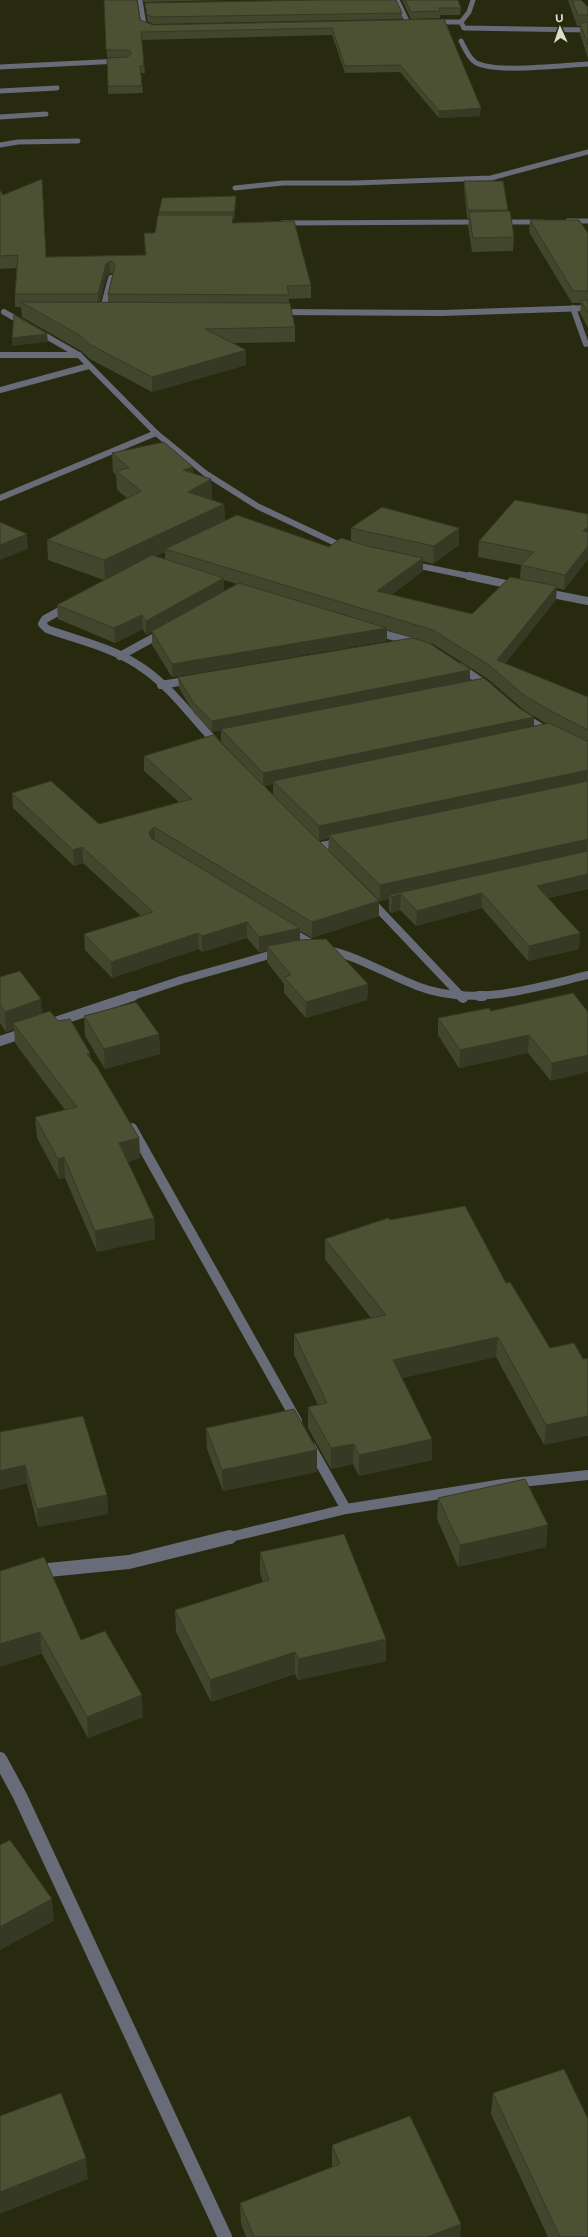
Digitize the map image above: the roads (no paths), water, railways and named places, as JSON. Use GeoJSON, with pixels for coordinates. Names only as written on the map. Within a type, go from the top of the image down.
{"type":"FeatureCollection","features":[{"type":"Feature","properties":{"kind":"street"},"geometry":{"type":"LineString","coordinates":[[140,0],[144,25],[161,28]]}},
{"type":"Feature","properties":{"kind":"street"},"geometry":{"type":"LineString","coordinates":[[390,1],[398,0],[408,23]]}},
{"type":"Feature","properties":{"kind":"street"},"geometry":{"type":"LineString","coordinates":[[461,22],[469,12],[474,0]]}},
{"type":"Feature","properties":{"kind":"street"},"geometry":{"type":"LineString","coordinates":[[141,6],[149,6]]}},
{"type":"Feature","properties":{"kind":"street"},"geometry":{"type":"LineString","coordinates":[[423,22],[461,22]]}},
{"type":"Feature","properties":{"kind":"street"},"geometry":{"type":"LineString","coordinates":[[461,22],[462,27],[467,28],[588,30]]}},
{"type":"Feature","properties":{"kind":"street"},"geometry":{"type":"LineString","coordinates":[[400,23],[416,23]]}},
{"type":"Feature","properties":{"kind":"street"},"geometry":{"type":"LineString","coordinates":[[461,41],[474,61],[486,65],[505,67],[588,64]]}},
{"type":"Feature","properties":{"kind":"street"},"geometry":{"type":"LineString","coordinates":[[0,67],[128,61]]}},
{"type":"Feature","properties":{"kind":"street"},"geometry":{"type":"LineString","coordinates":[[0,92],[57,88]]}},
{"type":"Feature","properties":{"kind":"street"},"geometry":{"type":"LineString","coordinates":[[0,117],[46,114]]}},
{"type":"Feature","properties":{"kind":"street"},"geometry":{"type":"LineString","coordinates":[[0,145],[18,142],[78,141]]}},
{"type":"Feature","properties":{"kind":"street"},"geometry":{"type":"LineString","coordinates":[[235,188],[283,183],[355,183],[491,178],[588,152]]}},
{"type":"Feature","properties":{"kind":"street"},"geometry":{"type":"LineString","coordinates":[[564,221],[588,221]]}},
{"type":"Feature","properties":{"kind":"street"},"geometry":{"type":"LineString","coordinates":[[271,224],[485,222]]}},
{"type":"Feature","properties":{"kind":"street"},"geometry":{"type":"LineString","coordinates":[[493,222],[548,222]]}},
{"type":"Feature","properties":{"kind":"street"},"geometry":{"type":"LineString","coordinates":[[102,312],[111,278]]}},
{"type":"Feature","properties":{"kind":"street"},"geometry":{"type":"LineString","coordinates":[[573,308],[586,344]]}},
{"type":"Feature","properties":{"kind":"street"},"geometry":{"type":"LineString","coordinates":[[269,312],[442,313],[588,308]]}},
{"type":"Feature","properties":{"kind":"street"},"geometry":{"type":"LineString","coordinates":[[2,311],[19,312]]}},
{"type":"Feature","properties":{"kind":"street"},"geometry":{"type":"LineString","coordinates":[[2,311],[49,336],[78,355],[156,433],[205,473],[256,506],[339,546],[353,550]]}},
{"type":"Feature","properties":{"kind":"street"},"geometry":{"type":"LineString","coordinates":[[95,312],[110,312]]}},
{"type":"Feature","properties":{"kind":"street"},"geometry":{"type":"LineString","coordinates":[[0,355],[78,355]]}},
{"type":"Feature","properties":{"kind":"street"},"geometry":{"type":"LineString","coordinates":[[0,390],[89,366]]}},
{"type":"Feature","properties":{"kind":"street"},"geometry":{"type":"LineString","coordinates":[[0,498],[156,433]]}},
{"type":"Feature","properties":{"kind":"street"},"geometry":{"type":"LineString","coordinates":[[402,563],[588,601]]}},
{"type":"Feature","properties":{"kind":"street"},"geometry":{"type":"LineString","coordinates":[[80,600],[45,619],[42,624],[47,629],[120,656],[137,665],[161,685],[214,737],[224,752]]}},
{"type":"Feature","properties":{"kind":"street"},"geometry":{"type":"LineString","coordinates":[[120,656],[168,629]]}},
{"type":"Feature","properties":{"kind":"street"},"geometry":{"type":"LineString","coordinates":[[368,629],[426,647]]}},
{"type":"Feature","properties":{"kind":"street"},"geometry":{"type":"LineString","coordinates":[[391,646],[414,643]]}},
{"type":"Feature","properties":{"kind":"street"},"geometry":{"type":"LineString","coordinates":[[452,661],[497,694]]}},
{"type":"Feature","properties":{"kind":"street"},"geometry":{"type":"LineString","coordinates":[[161,685],[199,679]]}},
{"type":"Feature","properties":{"kind":"street"},"geometry":{"type":"LineString","coordinates":[[469,687],[485,684]]}},
{"type":"Feature","properties":{"kind":"street"},"geometry":{"type":"LineString","coordinates":[[515,710],[552,734],[534,736]]}},
{"type":"Feature","properties":{"kind":"street"},"geometry":{"type":"LineString","coordinates":[[316,847],[347,841]]}},
{"type":"Feature","properties":{"kind":"street"},"geometry":{"type":"LineString","coordinates":[[360,891],[382,906],[464,998]]}},
{"type":"Feature","properties":{"kind":"street"},"geometry":{"type":"LineString","coordinates":[[277,923],[317,948]]}},
{"type":"Feature","properties":{"kind":"street"},"geometry":{"type":"LineString","coordinates":[[304,948],[317,948],[347,954],[420,988],[443,995],[464,998],[497,996],[588,975]]}},
{"type":"Feature","properties":{"kind":"street"},"geometry":{"type":"LineString","coordinates":[[0,1041],[69,1022],[181,980],[290,950]]}},
{"type":"Feature","properties":{"kind":"street"},"geometry":{"type":"LineString","coordinates":[[127,1120],[346,1508]]}},
{"type":"Feature","properties":{"kind":"street"},"geometry":{"type":"LineString","coordinates":[[23,1572],[129,1562],[346,1508],[503,1484],[588,1475]]}},
{"type":"Feature","properties":{"kind":"street"},"geometry":{"type":"LineString","coordinates":[[0,1759],[20,1796],[226,2237]]}}]}
